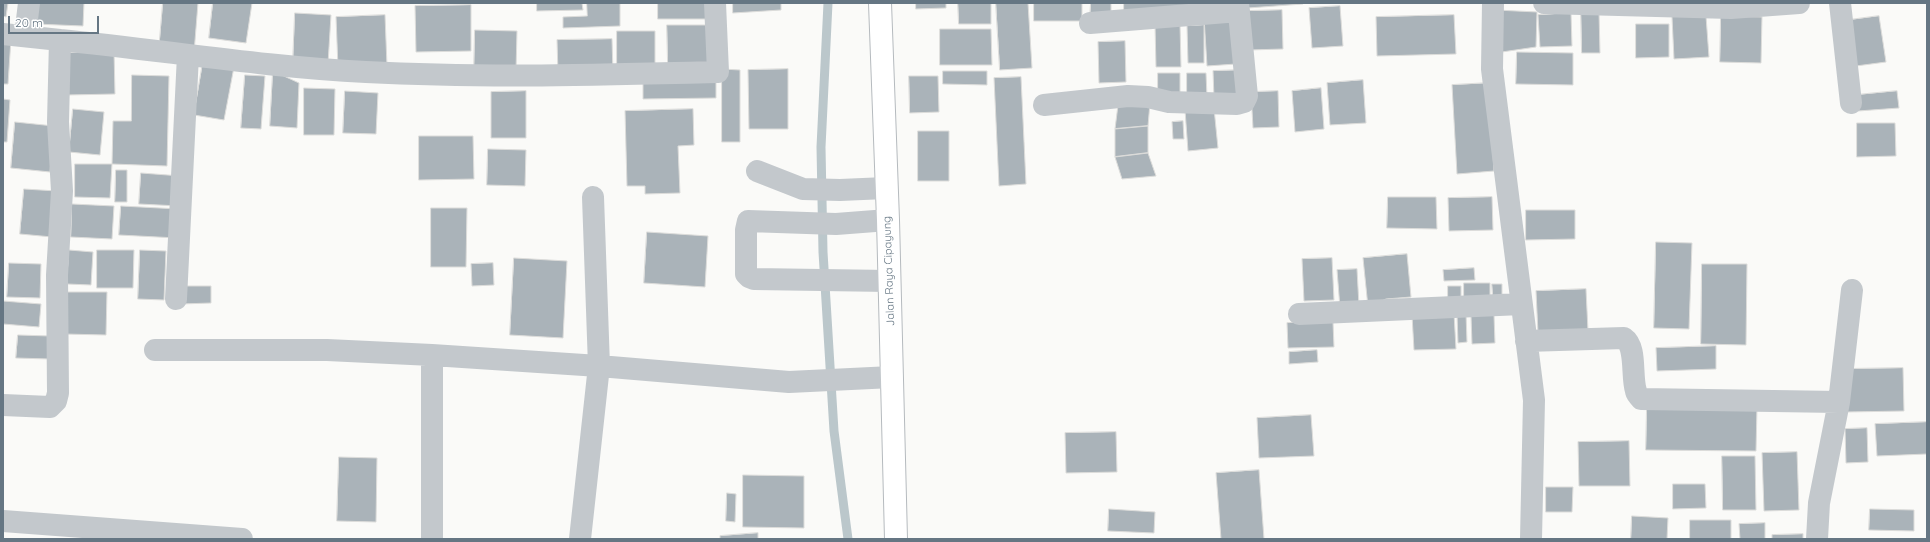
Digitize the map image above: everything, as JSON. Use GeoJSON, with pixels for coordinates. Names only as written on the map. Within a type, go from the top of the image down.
{"type":"FeatureCollection","features":[{"type":"Feature","properties":{"kind":"main road","name":"Jalan Raya Cipayung"},"geometry":{"type":"LineString","coordinates":[[880,3],[888,220],[896,539]]}},
{"type":"Feature","properties":{"kind":"street"},"geometry":{"type":"LineString","coordinates":[[25,36],[29,3]]}},
{"type":"Feature","properties":{"kind":"street"},"geometry":{"type":"LineString","coordinates":[[3,34],[188,55],[365,72],[546,76],[718,72],[715,3]]}},
{"type":"Feature","properties":{"kind":"street"},"geometry":{"type":"LineString","coordinates":[[1493,3],[1492,69],[1534,400],[1531,539]]}},
{"type":"Feature","properties":{"kind":"street"},"geometry":{"type":"LineString","coordinates":[[1544,3],[1731,8],[1799,3]]}},
{"type":"Feature","properties":{"kind":"street"},"geometry":{"type":"LineString","coordinates":[[1840,3],[1851,103]]}},
{"type":"Feature","properties":{"kind":"street"},"geometry":{"type":"LineString","coordinates":[[1044,106],[1128,96],[1148,97],[1169,102],[1237,104],[1244,102],[1246,96],[1239,7],[1090,23]]}},
{"type":"Feature","properties":{"kind":"street"},"geometry":{"type":"LineString","coordinates":[[3,405],[50,407],[56,401],[58,393],[57,275],[62,191],[58,122],[60,40]]}},
{"type":"Feature","properties":{"kind":"street"},"geometry":{"type":"LineString","coordinates":[[176,299],[188,55]]}},
{"type":"Feature","properties":{"kind":"street"},"geometry":{"type":"LineString","coordinates":[[758,171],[804,190],[886,188]]}},
{"type":"Feature","properties":{"kind":"street"},"geometry":{"type":"LineString","coordinates":[[580,539],[599,366],[593,197]]}},
{"type":"Feature","properties":{"kind":"street"},"geometry":{"type":"LineString","coordinates":[[888,220],[836,224],[788,223],[754,220],[748,221],[746,230],[746,274],[754,279],[889,281]]}},
{"type":"Feature","properties":{"kind":"street"},"geometry":{"type":"LineString","coordinates":[[1817,539],[1819,503],[1839,402],[1852,290]]}},
{"type":"Feature","properties":{"kind":"street"},"geometry":{"type":"LineString","coordinates":[[1299,314],[1521,304]]}},
{"type":"Feature","properties":{"kind":"street"},"geometry":{"type":"LineString","coordinates":[[1526,341],[1624,338],[1628,340],[1632,351],[1636,392],[1641,399],[1839,402]]}},
{"type":"Feature","properties":{"kind":"street"},"geometry":{"type":"LineString","coordinates":[[155,350],[328,350],[432,355],[599,366],[789,382],[892,377]]}},
{"type":"Feature","properties":{"kind":"street"},"geometry":{"type":"LineString","coordinates":[[432,355],[432,539]]}},
{"type":"Feature","properties":{"kind":"street"},"geometry":{"type":"LineString","coordinates":[[3,521],[242,539]]}},
{"type":"Feature","properties":{"kind":"building"},"geometry":{"type":"Polygon","coordinates":[[[3,3],[8,3],[6,17],[3,16],[3,3]]]}},
{"type":"Feature","properties":{"kind":"building"},"geometry":{"type":"Polygon","coordinates":[[[36,3],[84,3],[83,26],[35,24],[36,3]]]}},
{"type":"Feature","properties":{"kind":"building"},"geometry":{"type":"Polygon","coordinates":[[[163,3],[198,3],[194,53],[159,50],[163,3]]]}},
{"type":"Feature","properties":{"kind":"building"},"geometry":{"type":"Polygon","coordinates":[[[213,3],[252,3],[246,43],[209,38],[213,3]]]}},
{"type":"Feature","properties":{"kind":"building"},"geometry":{"type":"Polygon","coordinates":[[[537,3],[582,3],[583,10],[537,11],[537,3]]]}},
{"type":"Feature","properties":{"kind":"building"},"geometry":{"type":"Polygon","coordinates":[[[587,3],[620,3],[620,26],[563,28],[563,17],[587,16],[587,3]]]}},
{"type":"Feature","properties":{"kind":"building"},"geometry":{"type":"Polygon","coordinates":[[[658,3],[706,3],[707,19],[658,19],[658,3]]]}},
{"type":"Feature","properties":{"kind":"building"},"geometry":{"type":"Polygon","coordinates":[[[733,3],[781,3],[781,10],[733,13],[733,3]]]}},
{"type":"Feature","properties":{"kind":"building"},"geometry":{"type":"Polygon","coordinates":[[[916,3],[946,3],[946,8],[916,9],[916,3]]]}},
{"type":"Feature","properties":{"kind":"building"},"geometry":{"type":"Polygon","coordinates":[[[958,3],[991,3],[991,24],[959,24],[958,3]]]}},
{"type":"Feature","properties":{"kind":"building"},"geometry":{"type":"Polygon","coordinates":[[[996,3],[1028,3],[1032,68],[1000,70],[996,3]]]}},
{"type":"Feature","properties":{"kind":"building"},"geometry":{"type":"Polygon","coordinates":[[[1034,3],[1082,3],[1082,21],[1034,21],[1034,3]]]}},
{"type":"Feature","properties":{"kind":"building"},"geometry":{"type":"Polygon","coordinates":[[[1091,3],[1111,3],[1111,17],[1090,17],[1091,3]]]}},
{"type":"Feature","properties":{"kind":"building"},"geometry":{"type":"Polygon","coordinates":[[[1124,3],[1195,3],[1195,11],[1124,11],[1124,3]]]}},
{"type":"Feature","properties":{"kind":"building"},"geometry":{"type":"Polygon","coordinates":[[[1248,3],[1303,3],[1303,4],[1248,8],[1248,3]]]}},
{"type":"Feature","properties":{"kind":"building"},"geometry":{"type":"Polygon","coordinates":[[[471,5],[471,51],[416,52],[415,6],[471,5]]]}},
{"type":"Feature","properties":{"kind":"building"},"geometry":{"type":"Polygon","coordinates":[[[1340,6],[1343,46],[1312,48],[1309,8],[1340,6]]]}},
{"type":"Feature","properties":{"kind":"building"},"geometry":{"type":"Polygon","coordinates":[[[1282,10],[1283,49],[1249,50],[1248,11],[1282,10]]]}},
{"type":"Feature","properties":{"kind":"building"},"geometry":{"type":"Polygon","coordinates":[[[1496,10],[1537,12],[1536,47],[1495,53],[1496,10]]]}},
{"type":"Feature","properties":{"kind":"building"},"geometry":{"type":"Polygon","coordinates":[[[1581,12],[1599,12],[1600,53],[1582,53],[1581,12]]]}},
{"type":"Feature","properties":{"kind":"building"},"geometry":{"type":"Polygon","coordinates":[[[295,13],[331,15],[328,64],[293,62],[295,13]]]}},
{"type":"Feature","properties":{"kind":"building"},"geometry":{"type":"Polygon","coordinates":[[[1571,13],[1572,46],[1540,47],[1538,15],[1571,13]]]}},
{"type":"Feature","properties":{"kind":"building"},"geometry":{"type":"Polygon","coordinates":[[[385,15],[387,66],[338,68],[336,17],[385,15]]]}},
{"type":"Feature","properties":{"kind":"building"},"geometry":{"type":"Polygon","coordinates":[[[1234,15],[1236,64],[1207,66],[1204,17],[1234,15]]]}},
{"type":"Feature","properties":{"kind":"building"},"geometry":{"type":"Polygon","coordinates":[[[1454,15],[1456,54],[1377,56],[1376,17],[1454,15]]]}},
{"type":"Feature","properties":{"kind":"building"},"geometry":{"type":"Polygon","coordinates":[[[1706,16],[1709,57],[1674,59],[1672,17],[1706,16]]]}},
{"type":"Feature","properties":{"kind":"building"},"geometry":{"type":"Polygon","coordinates":[[[1721,16],[1762,17],[1761,63],[1720,62],[1721,16]]]}},
{"type":"Feature","properties":{"kind":"building"},"geometry":{"type":"Polygon","coordinates":[[[1879,16],[1886,62],[1856,66],[1849,20],[1879,16]]]}},
{"type":"Feature","properties":{"kind":"building"},"geometry":{"type":"Polygon","coordinates":[[[1180,24],[1181,67],[1156,67],[1155,25],[1180,24]]]}},
{"type":"Feature","properties":{"kind":"building"},"geometry":{"type":"Polygon","coordinates":[[[1636,24],[1669,24],[1669,57],[1636,58],[1636,24]]]}},
{"type":"Feature","properties":{"kind":"building"},"geometry":{"type":"Polygon","coordinates":[[[667,25],[711,25],[711,63],[668,64],[667,25]]]}},
{"type":"Feature","properties":{"kind":"building"},"geometry":{"type":"Polygon","coordinates":[[[1204,25],[1204,63],[1188,63],[1187,26],[1204,25]]]}},
{"type":"Feature","properties":{"kind":"building"},"geometry":{"type":"Polygon","coordinates":[[[940,29],[991,29],[992,65],[940,65],[940,29]]]}},
{"type":"Feature","properties":{"kind":"building"},"geometry":{"type":"Polygon","coordinates":[[[475,30],[517,31],[516,71],[474,70],[475,30]]]}},
{"type":"Feature","properties":{"kind":"building"},"geometry":{"type":"Polygon","coordinates":[[[617,31],[655,31],[655,73],[617,73],[617,31]]]}},
{"type":"Feature","properties":{"kind":"building"},"geometry":{"type":"Polygon","coordinates":[[[3,38],[11,39],[8,84],[3,84],[3,38]]]}},
{"type":"Feature","properties":{"kind":"building"},"geometry":{"type":"Polygon","coordinates":[[[612,39],[613,73],[558,74],[557,40],[612,39]]]}},
{"type":"Feature","properties":{"kind":"building"},"geometry":{"type":"Polygon","coordinates":[[[1125,41],[1126,82],[1099,83],[1098,42],[1125,41]]]}},
{"type":"Feature","properties":{"kind":"building"},"geometry":{"type":"Polygon","coordinates":[[[114,51],[115,94],[67,95],[65,53],[114,51]]]}},
{"type":"Feature","properties":{"kind":"building"},"geometry":{"type":"Polygon","coordinates":[[[1517,52],[1573,53],[1573,85],[1516,84],[1517,52]]]}},
{"type":"Feature","properties":{"kind":"building"},"geometry":{"type":"Polygon","coordinates":[[[203,62],[234,67],[224,120],[194,115],[203,62]]]}},
{"type":"Feature","properties":{"kind":"building"},"geometry":{"type":"Polygon","coordinates":[[[722,69],[740,70],[740,142],[722,142],[722,69]]]}},
{"type":"Feature","properties":{"kind":"building"},"geometry":{"type":"Polygon","coordinates":[[[788,69],[788,129],[749,129],[748,70],[788,69]]]}},
{"type":"Feature","properties":{"kind":"building"},"geometry":{"type":"Polygon","coordinates":[[[1241,70],[1241,97],[1214,98],[1213,71],[1241,70]]]}},
{"type":"Feature","properties":{"kind":"building"},"geometry":{"type":"Polygon","coordinates":[[[273,71],[299,83],[297,128],[270,126],[273,71]]]}},
{"type":"Feature","properties":{"kind":"building"},"geometry":{"type":"Polygon","coordinates":[[[943,71],[987,71],[987,85],[943,84],[943,71]]]}},
{"type":"Feature","properties":{"kind":"building"},"geometry":{"type":"Polygon","coordinates":[[[1158,73],[1180,73],[1180,96],[1158,96],[1158,73]]]}},
{"type":"Feature","properties":{"kind":"building"},"geometry":{"type":"Polygon","coordinates":[[[1187,73],[1206,73],[1207,97],[1187,97],[1187,73]]]}},
{"type":"Feature","properties":{"kind":"building"},"geometry":{"type":"Polygon","coordinates":[[[132,75],[169,76],[167,166],[112,164],[113,121],[131,121],[132,75]]]}},
{"type":"Feature","properties":{"kind":"building"},"geometry":{"type":"Polygon","coordinates":[[[245,75],[265,76],[261,129],[241,128],[245,75]]]}},
{"type":"Feature","properties":{"kind":"building"},"geometry":{"type":"Polygon","coordinates":[[[909,76],[938,76],[939,112],[910,113],[909,76]]]}},
{"type":"Feature","properties":{"kind":"building"},"geometry":{"type":"Polygon","coordinates":[[[1021,77],[1026,184],[999,186],[994,78],[1021,77]]]}},
{"type":"Feature","properties":{"kind":"building"},"geometry":{"type":"Polygon","coordinates":[[[1363,80],[1366,123],[1330,125],[1327,83],[1363,80]]]}},
{"type":"Feature","properties":{"kind":"building"},"geometry":{"type":"Polygon","coordinates":[[[716,81],[716,98],[643,99],[643,82],[716,81]]]}},
{"type":"Feature","properties":{"kind":"building"},"geometry":{"type":"Polygon","coordinates":[[[1489,83],[1494,171],[1457,174],[1452,85],[1489,83]]]}},
{"type":"Feature","properties":{"kind":"building"},"geometry":{"type":"Polygon","coordinates":[[[304,88],[335,89],[334,135],[304,135],[304,88]]]}},
{"type":"Feature","properties":{"kind":"building"},"geometry":{"type":"Polygon","coordinates":[[[1321,88],[1324,129],[1295,132],[1292,91],[1321,88]]]}},
{"type":"Feature","properties":{"kind":"building"},"geometry":{"type":"Polygon","coordinates":[[[345,91],[378,93],[376,134],[343,133],[345,91]]]}},
{"type":"Feature","properties":{"kind":"building"},"geometry":{"type":"Polygon","coordinates":[[[526,91],[526,138],[491,138],[491,92],[526,91]]]}},
{"type":"Feature","properties":{"kind":"building"},"geometry":{"type":"Polygon","coordinates":[[[1278,91],[1279,127],[1253,128],[1251,92],[1278,91]]]}},
{"type":"Feature","properties":{"kind":"building"},"geometry":{"type":"Polygon","coordinates":[[[1897,91],[1899,108],[1858,111],[1856,95],[1897,91]]]}},
{"type":"Feature","properties":{"kind":"building"},"geometry":{"type":"Polygon","coordinates":[[[3,99],[10,100],[7,142],[3,142],[3,99]]]}},
{"type":"Feature","properties":{"kind":"building"},"geometry":{"type":"Polygon","coordinates":[[[1150,103],[1148,126],[1115,129],[1118,105],[1150,103]]]}},
{"type":"Feature","properties":{"kind":"building"},"geometry":{"type":"Polygon","coordinates":[[[1214,108],[1218,148],[1188,151],[1185,110],[1214,108]]]}},
{"type":"Feature","properties":{"kind":"building"},"geometry":{"type":"Polygon","coordinates":[[[73,109],[104,112],[100,155],[69,152],[73,109]]]}},
{"type":"Feature","properties":{"kind":"building"},"geometry":{"type":"Polygon","coordinates":[[[693,109],[694,145],[678,146],[680,193],[645,194],[645,186],[627,186],[625,111],[693,109]]]}},
{"type":"Feature","properties":{"kind":"building"},"geometry":{"type":"Polygon","coordinates":[[[1183,121],[1184,139],[1173,139],[1172,122],[1183,121]]]}},
{"type":"Feature","properties":{"kind":"building"},"geometry":{"type":"Polygon","coordinates":[[[15,122],[54,126],[50,172],[11,168],[15,122]]]}},
{"type":"Feature","properties":{"kind":"building"},"geometry":{"type":"Polygon","coordinates":[[[1857,123],[1895,123],[1896,156],[1857,157],[1857,123]]]}},
{"type":"Feature","properties":{"kind":"building"},"geometry":{"type":"Polygon","coordinates":[[[1148,126],[1148,153],[1115,157],[1115,129],[1148,126]]]}},
{"type":"Feature","properties":{"kind":"building"},"geometry":{"type":"Polygon","coordinates":[[[918,131],[949,131],[949,181],[918,181],[918,131]]]}},
{"type":"Feature","properties":{"kind":"building"},"geometry":{"type":"Polygon","coordinates":[[[419,136],[473,136],[474,179],[419,180],[419,136]]]}},
{"type":"Feature","properties":{"kind":"building"},"geometry":{"type":"Polygon","coordinates":[[[488,149],[526,150],[525,186],[487,185],[488,149]]]}},
{"type":"Feature","properties":{"kind":"building"},"geometry":{"type":"Polygon","coordinates":[[[1148,153],[1156,176],[1122,179],[1115,157],[1148,153]]]}},
{"type":"Feature","properties":{"kind":"building"},"geometry":{"type":"Polygon","coordinates":[[[75,164],[112,164],[110,198],[75,197],[75,164]]]}},
{"type":"Feature","properties":{"kind":"building"},"geometry":{"type":"Polygon","coordinates":[[[116,170],[127,170],[127,202],[115,202],[116,170]]]}},
{"type":"Feature","properties":{"kind":"building"},"geometry":{"type":"Polygon","coordinates":[[[141,173],[181,176],[179,206],[139,204],[141,173]]]}},
{"type":"Feature","properties":{"kind":"building"},"geometry":{"type":"Polygon","coordinates":[[[24,189],[57,191],[52,237],[20,234],[24,189]]]}},
{"type":"Feature","properties":{"kind":"building"},"geometry":{"type":"Polygon","coordinates":[[[1388,197],[1436,197],[1437,229],[1387,228],[1388,197]]]}},
{"type":"Feature","properties":{"kind":"building"},"geometry":{"type":"Polygon","coordinates":[[[1492,197],[1493,230],[1449,231],[1448,198],[1492,197]]]}},
{"type":"Feature","properties":{"kind":"building"},"geometry":{"type":"Polygon","coordinates":[[[72,204],[114,206],[112,239],[71,237],[72,204]]]}},
{"type":"Feature","properties":{"kind":"building"},"geometry":{"type":"Polygon","coordinates":[[[121,206],[179,209],[177,238],[119,235],[121,206]]]}},
{"type":"Feature","properties":{"kind":"building"},"geometry":{"type":"Polygon","coordinates":[[[431,208],[467,208],[466,267],[431,267],[431,208]]]}},
{"type":"Feature","properties":{"kind":"building"},"geometry":{"type":"Polygon","coordinates":[[[1526,210],[1575,210],[1575,239],[1526,240],[1526,210]]]}},
{"type":"Feature","properties":{"kind":"building"},"geometry":{"type":"Polygon","coordinates":[[[647,232],[708,236],[705,287],[644,283],[647,232]]]}},
{"type":"Feature","properties":{"kind":"building"},"geometry":{"type":"Polygon","coordinates":[[[1656,242],[1692,243],[1689,329],[1654,328],[1656,242]]]}},
{"type":"Feature","properties":{"kind":"building"},"geometry":{"type":"Polygon","coordinates":[[[69,250],[93,252],[91,285],[67,284],[69,250]]]}},
{"type":"Feature","properties":{"kind":"building"},"geometry":{"type":"Polygon","coordinates":[[[97,250],[134,250],[133,288],[97,288],[97,250]]]}},
{"type":"Feature","properties":{"kind":"building"},"geometry":{"type":"Polygon","coordinates":[[[140,250],[166,251],[164,300],[138,299],[140,250]]]}},
{"type":"Feature","properties":{"kind":"building"},"geometry":{"type":"Polygon","coordinates":[[[1407,254],[1411,297],[1386,299],[1368,307],[1363,258],[1407,254]]]}},
{"type":"Feature","properties":{"kind":"building"},"geometry":{"type":"Polygon","coordinates":[[[514,258],[567,261],[563,338],[510,335],[514,258]]]}},
{"type":"Feature","properties":{"kind":"building"},"geometry":{"type":"Polygon","coordinates":[[[1332,258],[1334,300],[1304,301],[1302,259],[1332,258]]]}},
{"type":"Feature","properties":{"kind":"building"},"geometry":{"type":"Polygon","coordinates":[[[9,263],[41,264],[40,298],[7,297],[9,263]]]}},
{"type":"Feature","properties":{"kind":"building"},"geometry":{"type":"Polygon","coordinates":[[[493,263],[494,285],[472,286],[471,264],[493,263]]]}},
{"type":"Feature","properties":{"kind":"building"},"geometry":{"type":"Polygon","coordinates":[[[1702,264],[1747,264],[1746,345],[1701,344],[1702,264]]]}},
{"type":"Feature","properties":{"kind":"building"},"geometry":{"type":"Polygon","coordinates":[[[1474,268],[1475,280],[1444,281],[1443,270],[1474,268]]]}},
{"type":"Feature","properties":{"kind":"building"},"geometry":{"type":"Polygon","coordinates":[[[1357,269],[1359,306],[1340,308],[1337,270],[1357,269]]]}},
{"type":"Feature","properties":{"kind":"building"},"geometry":{"type":"Polygon","coordinates":[[[1464,283],[1490,283],[1490,299],[1464,300],[1464,283]]]}},
{"type":"Feature","properties":{"kind":"building"},"geometry":{"type":"Polygon","coordinates":[[[1492,284],[1502,284],[1502,296],[1493,297],[1492,284]]]}},
{"type":"Feature","properties":{"kind":"building"},"geometry":{"type":"Polygon","coordinates":[[[181,286],[211,286],[211,303],[181,304],[181,286]]]}},
{"type":"Feature","properties":{"kind":"building"},"geometry":{"type":"Polygon","coordinates":[[[1448,286],[1461,286],[1461,302],[1448,302],[1448,286]]]}},
{"type":"Feature","properties":{"kind":"building"},"geometry":{"type":"Polygon","coordinates":[[[1586,289],[1588,331],[1538,333],[1536,291],[1586,289]]]}},
{"type":"Feature","properties":{"kind":"building"},"geometry":{"type":"Polygon","coordinates":[[[64,292],[107,292],[106,335],[64,334],[64,292]]]}},
{"type":"Feature","properties":{"kind":"building"},"geometry":{"type":"Polygon","coordinates":[[[3,301],[41,304],[39,327],[3,324],[3,301]]]}},
{"type":"Feature","properties":{"kind":"building"},"geometry":{"type":"Polygon","coordinates":[[[1454,313],[1456,349],[1414,350],[1412,315],[1454,313]]]}},
{"type":"Feature","properties":{"kind":"building"},"geometry":{"type":"Polygon","coordinates":[[[1466,313],[1467,342],[1458,343],[1457,314],[1466,313]]]}},
{"type":"Feature","properties":{"kind":"building"},"geometry":{"type":"Polygon","coordinates":[[[1494,315],[1495,343],[1472,344],[1471,316],[1494,315]]]}},
{"type":"Feature","properties":{"kind":"building"},"geometry":{"type":"Polygon","coordinates":[[[1333,322],[1334,347],[1288,348],[1287,323],[1333,322]]]}},
{"type":"Feature","properties":{"kind":"building"},"geometry":{"type":"Polygon","coordinates":[[[18,335],[50,336],[49,359],[16,358],[18,335]]]}},
{"type":"Feature","properties":{"kind":"building"},"geometry":{"type":"Polygon","coordinates":[[[1716,346],[1716,369],[1657,371],[1656,348],[1716,346]]]}},
{"type":"Feature","properties":{"kind":"building"},"geometry":{"type":"Polygon","coordinates":[[[1317,350],[1318,362],[1289,364],[1289,352],[1317,350]]]}},
{"type":"Feature","properties":{"kind":"building"},"geometry":{"type":"Polygon","coordinates":[[[1903,368],[1904,411],[1846,412],[1845,369],[1903,368]]]}},
{"type":"Feature","properties":{"kind":"building"},"geometry":{"type":"Polygon","coordinates":[[[1647,406],[1757,407],[1756,451],[1646,450],[1647,406]]]}},
{"type":"Feature","properties":{"kind":"building"},"geometry":{"type":"Polygon","coordinates":[[[1311,415],[1314,456],[1259,458],[1257,418],[1311,415]]]}},
{"type":"Feature","properties":{"kind":"building"},"geometry":{"type":"Polygon","coordinates":[[[1927,422],[1927,454],[1877,456],[1875,424],[1927,422]]]}},
{"type":"Feature","properties":{"kind":"building"},"geometry":{"type":"Polygon","coordinates":[[[1867,428],[1868,462],[1846,463],[1845,429],[1867,428]]]}},
{"type":"Feature","properties":{"kind":"building"},"geometry":{"type":"Polygon","coordinates":[[[1116,432],[1117,472],[1066,473],[1065,433],[1116,432]]]}},
{"type":"Feature","properties":{"kind":"building"},"geometry":{"type":"Polygon","coordinates":[[[1629,441],[1630,486],[1579,486],[1578,442],[1629,441]]]}},
{"type":"Feature","properties":{"kind":"building"},"geometry":{"type":"Polygon","coordinates":[[[1797,452],[1799,510],[1764,511],[1762,453],[1797,452]]]}},
{"type":"Feature","properties":{"kind":"building"},"geometry":{"type":"Polygon","coordinates":[[[1722,456],[1755,456],[1756,510],[1723,510],[1722,456]]]}},
{"type":"Feature","properties":{"kind":"building"},"geometry":{"type":"Polygon","coordinates":[[[339,457],[377,458],[376,522],[337,521],[339,457]]]}},
{"type":"Feature","properties":{"kind":"building"},"geometry":{"type":"Polygon","coordinates":[[[1259,470],[1264,539],[1221,539],[1216,473],[1259,470]]]}},
{"type":"Feature","properties":{"kind":"building"},"geometry":{"type":"Polygon","coordinates":[[[743,475],[804,476],[804,528],[743,527],[743,475]]]}},
{"type":"Feature","properties":{"kind":"building"},"geometry":{"type":"Polygon","coordinates":[[[1673,484],[1705,484],[1706,508],[1673,509],[1673,484]]]}},
{"type":"Feature","properties":{"kind":"building"},"geometry":{"type":"Polygon","coordinates":[[[1546,487],[1573,487],[1572,512],[1546,512],[1546,487]]]}},
{"type":"Feature","properties":{"kind":"building"},"geometry":{"type":"Polygon","coordinates":[[[727,493],[736,494],[735,522],[726,521],[727,493]]]}},
{"type":"Feature","properties":{"kind":"building"},"geometry":{"type":"Polygon","coordinates":[[[1109,509],[1155,512],[1154,533],[1108,531],[1109,509]]]}},
{"type":"Feature","properties":{"kind":"building"},"geometry":{"type":"Polygon","coordinates":[[[1870,509],[1914,510],[1914,531],[1869,530],[1870,509]]]}},
{"type":"Feature","properties":{"kind":"building"},"geometry":{"type":"Polygon","coordinates":[[[1632,516],[1668,518],[1667,539],[1631,539],[1632,516]]]}},
{"type":"Feature","properties":{"kind":"building"},"geometry":{"type":"Polygon","coordinates":[[[1690,520],[1731,520],[1731,539],[1690,539],[1690,520]]]}},
{"type":"Feature","properties":{"kind":"building"},"geometry":{"type":"Polygon","coordinates":[[[1765,523],[1765,539],[1740,539],[1739,524],[1765,523]]]}},
{"type":"Feature","properties":{"kind":"building"},"geometry":{"type":"Polygon","coordinates":[[[758,533],[758,539],[720,539],[720,536],[758,533]]]}},
{"type":"Feature","properties":{"kind":"building"},"geometry":{"type":"Polygon","coordinates":[[[1803,534],[1803,539],[1772,539],[1772,535],[1803,534]]]}},
{"type":"Feature","properties":{"kind":"waterway"},"geometry":{"type":"LineString","coordinates":[[828,3],[821,147],[823,252],[834,431],[848,539]]}}]}
